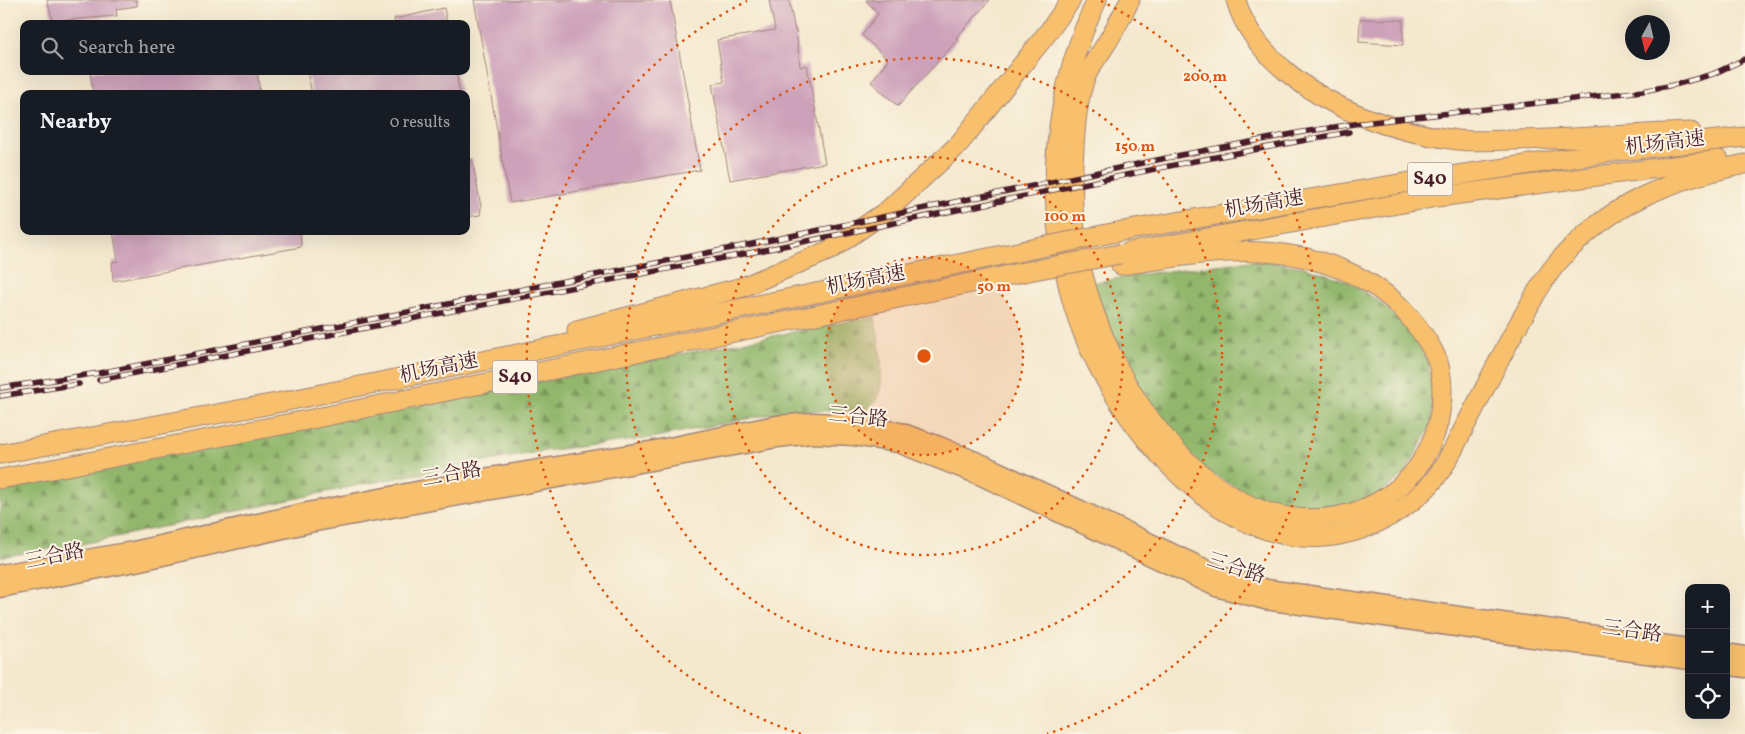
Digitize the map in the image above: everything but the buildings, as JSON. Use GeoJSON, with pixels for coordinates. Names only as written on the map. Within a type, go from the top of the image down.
{"type":"FeatureCollection","features":[{"type":"Feature","properties":{"kind":"highway"},"geometry":{"type":"LineString","coordinates":[[399,378],[742,287],[830,250],[888,210],[958,145],[1049,31],[1071,0]]}},
{"type":"Feature","properties":{"kind":"highway"},"geometry":{"type":"LineString","coordinates":[[1097,0],[1081,35],[1069,76],[1059,128],[1055,174],[1056,212],[1061,254],[1069,291],[1079,322],[1096,363],[1122,406],[1151,445],[1178,475],[1231,515],[1255,526],[1286,535],[1314,538],[1359,531],[1381,521],[1402,508],[1426,489],[1440,472],[1455,446],[1516,326],[1554,266],[1570,249],[1616,211],[1642,196],[1676,182],[1745,164]]}},
{"type":"Feature","properties":{"kind":"highway"},"geometry":{"type":"LineString","coordinates":[[1121,260],[1218,252],[1263,252],[1302,257],[1346,270],[1382,291],[1405,311],[1424,335],[1436,357],[1442,398],[1440,418],[1433,441],[1422,463],[1390,495],[1372,506],[1346,514],[1323,518],[1302,519],[1281,516],[1254,508],[1207,479],[1178,451],[1147,416],[1120,374],[1098,325],[1077,253],[1073,223],[1072,171],[1076,119],[1085,78],[1130,0]]}},
{"type":"Feature","properties":{"kind":"highway"},"geometry":{"type":"LineString","coordinates":[[1236,0],[1238,8],[1255,39],[1276,64],[1300,84],[1365,119],[1417,133],[1459,140],[1526,140],[1745,130]]}},
{"type":"Feature","properties":{"kind":"highway","name":"机场高速"},"geometry":{"type":"LineString","coordinates":[[0,454],[282,402],[1117,232],[1416,181],[1618,152],[1745,137]]}},
{"type":"Feature","properties":{"kind":"highway","name":"机场高速"},"geometry":{"type":"LineString","coordinates":[[0,479],[302,421],[1029,271],[1121,260],[1437,197],[1745,156]]}},
{"type":"Feature","properties":{"kind":"main road","name":"三合路"},"geometry":{"type":"LineString","coordinates":[[0,573],[124,552],[308,511],[474,479],[650,450],[776,424],[813,421],[856,423],[900,431],[937,444],[985,464],[1221,575],[1267,588],[1685,646]]}},
{"type":"Feature","properties":{"kind":"main road","name":"三合路"},"geometry":{"type":"LineString","coordinates":[[0,589],[136,563],[330,520],[777,439],[812,435],[854,437],[898,444],[936,458],[982,477],[1216,588],[1257,599],[1424,625],[1685,660]]}},
{"type":"Feature","properties":{"kind":"main road"},"geometry":{"type":"LineString","coordinates":[[1730,653],[1745,655]]}},
{"type":"Feature","properties":{"kind":"main road"},"geometry":{"type":"LineString","coordinates":[[1730,667],[1745,669]]}},
{"type":"Feature","properties":{"kind":"green space"},"geometry":{"type":"Polygon","coordinates":[[[1258,260],[1304,267],[1347,281],[1380,302],[1410,330],[1428,362],[1435,400],[1430,427],[1405,474],[1381,493],[1330,511],[1267,506],[1205,469],[1168,430],[1139,391],[1114,345],[1091,283],[1144,274],[1258,260]]]}},
{"type":"Feature","properties":{"kind":"green space"},"geometry":{"type":"Polygon","coordinates":[[[875,316],[881,358],[881,381],[877,399],[866,410],[802,411],[761,416],[651,438],[543,451],[364,484],[82,544],[0,557],[0,483],[322,424],[875,316]]]}},
{"type":"Feature","properties":{"kind":"railway"},"geometry":{"type":"LineString","coordinates":[[0,388],[99,373],[757,243],[1181,155],[1303,132],[1354,124],[1643,91],[1713,74],[1745,59]]}},
{"type":"Feature","properties":{"kind":"railway"},"geometry":{"type":"LineString","coordinates":[[99,380],[759,251],[1184,163],[1349,132]]}},
{"type":"Feature","properties":{"kind":"railway"},"geometry":{"type":"LineString","coordinates":[[0,396],[79,384]]}}]}
